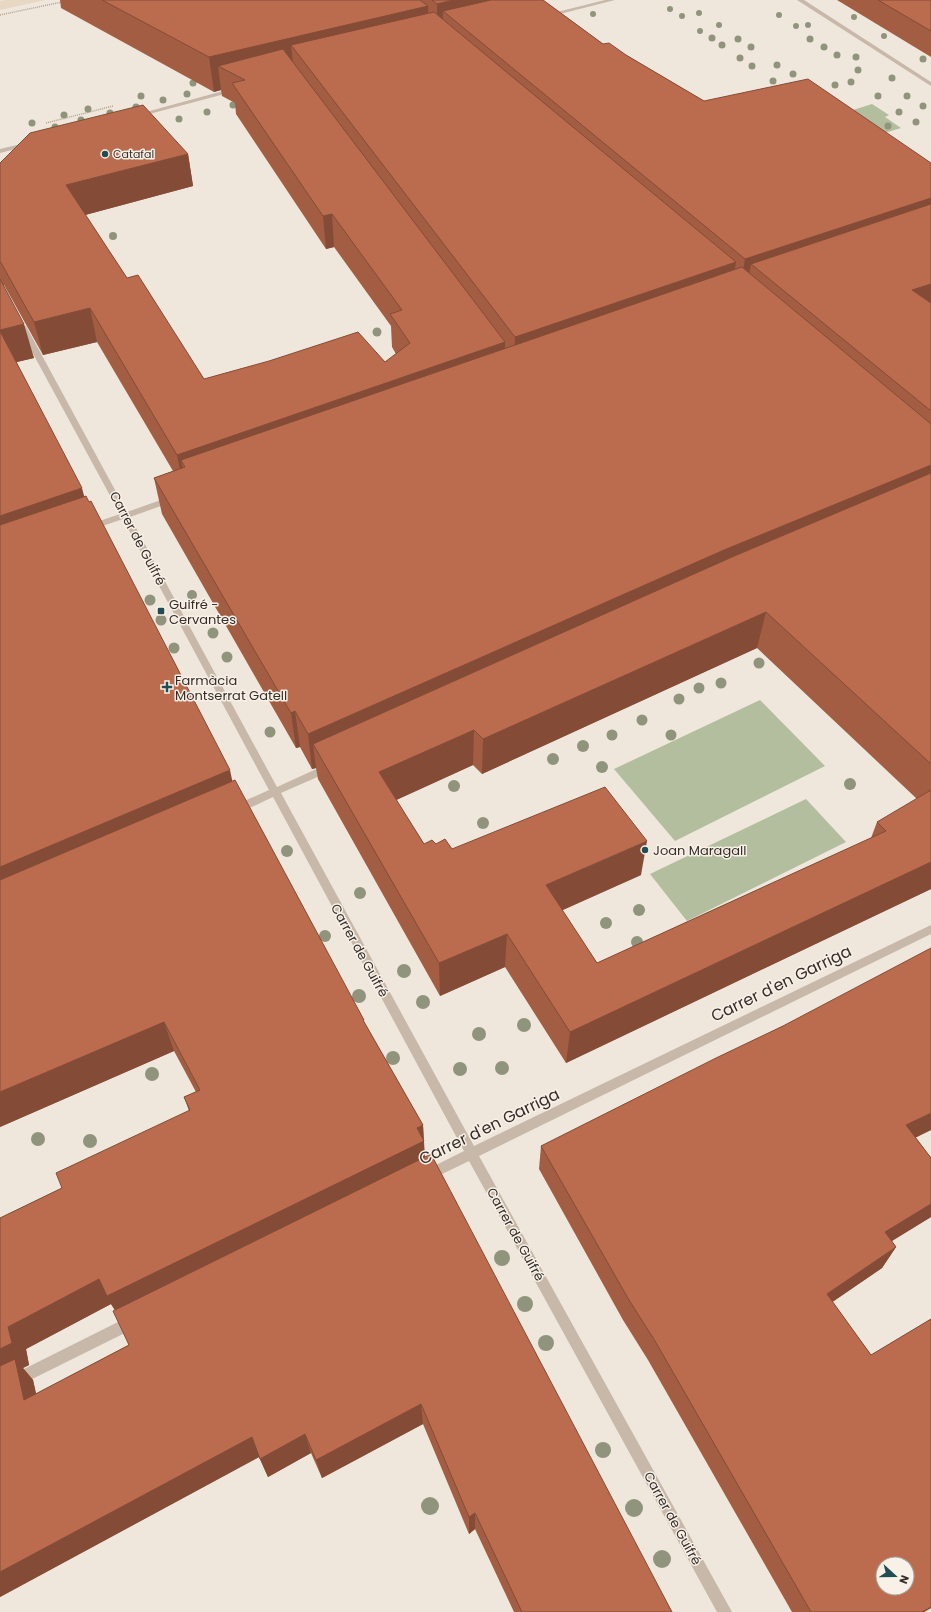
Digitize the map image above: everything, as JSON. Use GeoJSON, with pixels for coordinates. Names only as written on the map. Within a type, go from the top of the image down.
{"type":"FeatureCollection","features":[{"type":"Feature","properties":{"kind":"street"},"geometry":{"type":"LineString","coordinates":[[544,16],[612,0]]}},
{"type":"Feature","properties":{"kind":"street"},"geometry":{"type":"LineString","coordinates":[[800,0],[931,84]]}},
{"type":"Feature","properties":{"kind":"street"},"geometry":{"type":"LineString","coordinates":[[129,118],[242,88]]}},
{"type":"Feature","properties":{"kind":"street"},"geometry":{"type":"LineString","coordinates":[[0,151],[38,141]]}},
{"type":"Feature","properties":{"kind":"street","name":"Carrer de Guifré"},"geometry":{"type":"LineString","coordinates":[[19,320],[274,793],[725,1612]]}},
{"type":"Feature","properties":{"kind":"street"},"geometry":{"type":"LineString","coordinates":[[84,530],[179,496]]}},
{"type":"Feature","properties":{"kind":"street"},"geometry":{"type":"LineString","coordinates":[[227,814],[338,764]]}},
{"type":"Feature","properties":{"kind":"street","name":"Carrer d'en Garriga"},"geometry":{"type":"LineString","coordinates":[[414,1182],[931,929]]}},
{"type":"Feature","properties":{"kind":"street"},"geometry":{"type":"LineString","coordinates":[[0,1388],[143,1317]]}},
{"type":"Feature","properties":{"kind":"path"},"geometry":{"type":"LineString","coordinates":[[0,15],[64,2]]}},
{"type":"Feature","properties":{"kind":"green space"},"geometry":{"type":"Polygon","coordinates":[[[872,104],[889,115],[885,117],[901,128],[881,134],[853,110],[872,104]]]}},
{"type":"Feature","properties":{"kind":"green space"},"geometry":{"type":"Polygon","coordinates":[[[760,700],[825,766],[675,841],[614,769],[760,700]]]}},
{"type":"Feature","properties":{"kind":"green space"},"geometry":{"type":"Polygon","coordinates":[[[806,799],[846,842],[687,921],[650,874],[806,799]]]}},
{"type":"Feature","properties":{"kind":"shaded area"},"geometry":{"type":"Polygon","coordinates":[[[46,0],[0,10],[0,1],[46,0]]]}},
{"type":"Feature","properties":{"kind":"building"},"geometry":{"type":"Polygon","coordinates":[[[102,0],[420,0],[428,6],[209,57],[102,0]]]}},
{"type":"Feature","properties":{"kind":"building"},"geometry":{"type":"Polygon","coordinates":[[[432,0],[453,0],[437,4],[432,0]]]}},
{"type":"Feature","properties":{"kind":"building"},"geometry":{"type":"Polygon","coordinates":[[[491,0],[543,0],[603,44],[609,43],[626,55],[704,101],[808,79],[931,163],[931,198],[745,259],[443,11],[491,0]]]}},
{"type":"Feature","properties":{"kind":"building"},"geometry":{"type":"Polygon","coordinates":[[[878,0],[931,0],[931,31],[878,0]]]}},
{"type":"Feature","properties":{"kind":"building"},"geometry":{"type":"Polygon","coordinates":[[[434,12],[736,262],[515,337],[291,45],[434,12]]]}},
{"type":"Feature","properties":{"kind":"building"},"geometry":{"type":"Polygon","coordinates":[[[283,49],[505,342],[177,455],[90,308],[34,322],[0,261],[0,163],[30,133],[143,105],[188,154],[66,185],[127,278],[138,275],[204,379],[269,361],[358,332],[385,362],[410,343],[390,314],[402,310],[332,214],[323,216],[232,83],[245,80],[218,66],[283,49]]]}},
{"type":"Feature","properties":{"kind":"building"},"geometry":{"type":"Polygon","coordinates":[[[931,204],[931,284],[912,290],[931,303],[931,411],[751,264],[931,204]]]}},
{"type":"Feature","properties":{"kind":"building"},"geometry":{"type":"Polygon","coordinates":[[[742,267],[931,424],[931,465],[724,550],[308,734],[295,711],[291,713],[154,478],[185,467],[181,460],[742,267]]]}},
{"type":"Feature","properties":{"kind":"building"},"geometry":{"type":"Polygon","coordinates":[[[0,279],[24,324],[0,330],[0,279]]]}},
{"type":"Feature","properties":{"kind":"building"},"geometry":{"type":"Polygon","coordinates":[[[0,331],[82,488],[0,516],[0,331]]]}},
{"type":"Feature","properties":{"kind":"building"},"geometry":{"type":"Polygon","coordinates":[[[931,473],[931,764],[766,612],[483,739],[474,730],[379,772],[424,844],[432,840],[436,844],[445,839],[452,849],[605,787],[647,841],[546,885],[597,963],[886,831],[877,822],[931,790],[931,862],[570,1032],[507,934],[439,963],[313,744],[732,557],[931,473]]]}},
{"type":"Feature","properties":{"kind":"building"},"geometry":{"type":"Polygon","coordinates":[[[86,496],[89,502],[91,501],[230,770],[0,867],[0,525],[86,496]]]}},
{"type":"Feature","properties":{"kind":"building"},"geometry":{"type":"Polygon","coordinates":[[[235,780],[363,1020],[423,1125],[417,1128],[424,1141],[107,1296],[99,1279],[8,1327],[12,1343],[0,1349],[0,1218],[62,1188],[56,1173],[190,1110],[184,1097],[200,1090],[164,1022],[0,1092],[0,880],[235,780]]]}},
{"type":"Feature","properties":{"kind":"building"},"geometry":{"type":"Polygon","coordinates":[[[931,948],[931,1113],[906,1125],[931,1158],[931,1204],[885,1232],[896,1247],[827,1294],[871,1355],[931,1319],[931,1607],[922,1612],[811,1612],[541,1146],[783,1026],[931,948]]]}},
{"type":"Feature","properties":{"kind":"building"},"geometry":{"type":"Polygon","coordinates":[[[431,1154],[672,1612],[522,1612],[475,1513],[469,1517],[421,1404],[316,1460],[305,1434],[260,1459],[252,1437],[0,1572],[0,1366],[15,1359],[24,1400],[129,1345],[113,1311],[431,1154]]]}},
{"type":"Feature","properties":{"kind":"place","name":"Catafal"},"geometry":{"type":"Point","coordinates":[105,154]}},
{"type":"Feature","properties":{"kind":"place","name":"Guifré - Cervantes"},"geometry":{"type":"Point","coordinates":[161,611]}},
{"type":"Feature","properties":{"kind":"place","name":"Farmàcia Montserrat Gatell"},"geometry":{"type":"Point","coordinates":[167,687]}},
{"type":"Feature","properties":{"kind":"place","name":"Joan Maragall"},"geometry":{"type":"Point","coordinates":[645,850]}}]}
